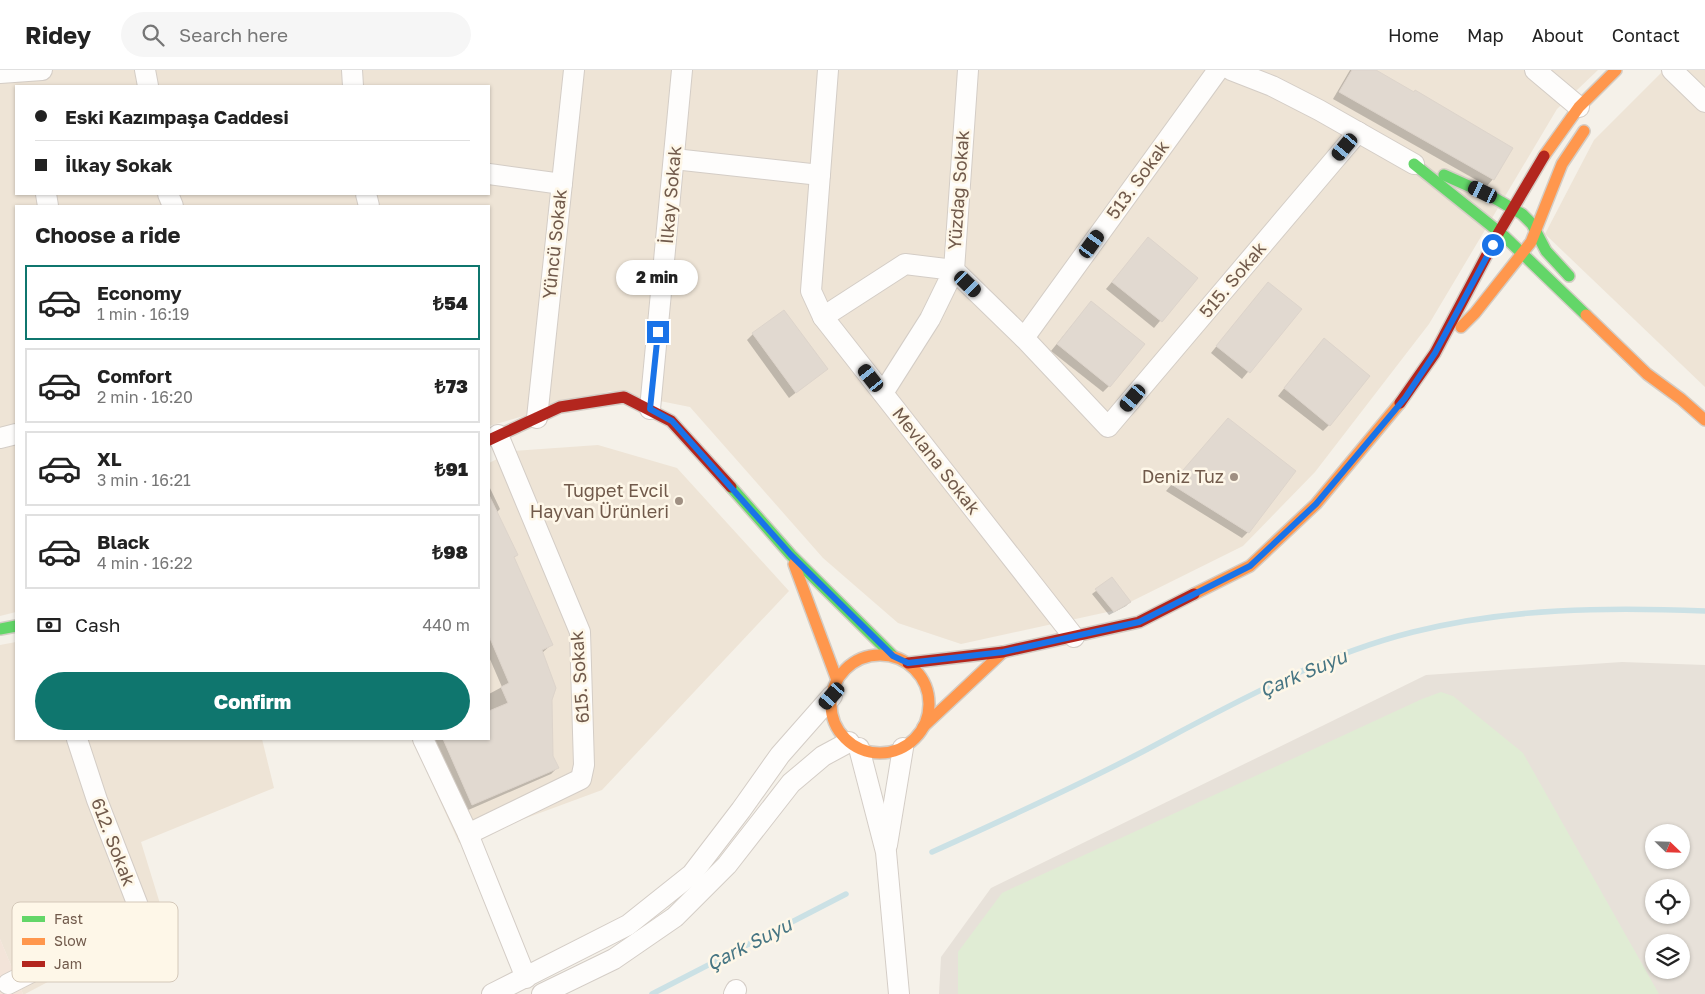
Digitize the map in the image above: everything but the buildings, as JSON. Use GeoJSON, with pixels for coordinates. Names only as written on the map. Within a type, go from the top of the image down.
{"type":"FeatureCollection","features":[{"type":"Feature","properties":{"kind":"street"},"geometry":{"type":"LineString","coordinates":[[145,70],[148,85]]}},
{"type":"Feature","properties":{"kind":"street"},"geometry":{"type":"LineString","coordinates":[[352,70],[353,85]]}},
{"type":"Feature","properties":{"kind":"street","name":"Yüncü Sokak"},"geometry":{"type":"LineString","coordinates":[[537,418],[574,70]]}},
{"type":"Feature","properties":{"kind":"street","name":"İlkay Sokak"},"geometry":{"type":"LineString","coordinates":[[650,409],[682,70]]}},
{"type":"Feature","properties":{"kind":"street","name":"Mevlana Sokak"},"geometry":{"type":"LineString","coordinates":[[828,70],[811,291],[824,318],[1074,637]]}},
{"type":"Feature","properties":{"kind":"street","name":"Yüzdağ Sokak"},"geometry":{"type":"LineString","coordinates":[[968,70],[954,270],[1024,338],[1108,427]]}},
{"type":"Feature","properties":{"kind":"street","name":"513. Sokak"},"geometry":{"type":"LineString","coordinates":[[1024,338],[1218,70]]}},
{"type":"Feature","properties":{"kind":"street"},"geometry":{"type":"LineString","coordinates":[[1231,70],[1276,78],[1358,132],[1414,164],[1468,185],[1513,208],[1528,218],[1536,230],[1544,249],[1578,286]]}},
{"type":"Feature","properties":{"kind":"street"},"geometry":{"type":"LineString","coordinates":[[1535,70],[1585,114]]}},
{"type":"Feature","properties":{"kind":"street"},"geometry":{"type":"LineString","coordinates":[[908,663],[1003,652],[1139,622],[1250,566],[1316,504],[1405,398],[1435,353],[1499,232],[1539,163],[1585,114],[1616,70]]}},
{"type":"Feature","properties":{"kind":"street"},"geometry":{"type":"LineString","coordinates":[[1672,70],[1705,102]]}},
{"type":"Feature","properties":{"kind":"street"},"geometry":{"type":"LineString","coordinates":[[0,73],[32,76]]}},
{"type":"Feature","properties":{"kind":"street"},"geometry":{"type":"LineString","coordinates":[[1435,353],[1475,313],[1531,242],[1562,164],[1580,136],[1585,114]]}},
{"type":"Feature","properties":{"kind":"street","name":"515. Sokak"},"geometry":{"type":"LineString","coordinates":[[1108,427],[1358,132]]}},
{"type":"Feature","properties":{"kind":"street"},"geometry":{"type":"LineString","coordinates":[[674,159],[820,175]]}},
{"type":"Feature","properties":{"kind":"street"},"geometry":{"type":"LineString","coordinates":[[1414,164],[1499,232],[1647,374],[1704,417]]}},
{"type":"Feature","properties":{"kind":"street"},"geometry":{"type":"LineString","coordinates":[[490,174],[562,184]]}},
{"type":"Feature","properties":{"kind":"street"},"geometry":{"type":"LineString","coordinates":[[824,318],[905,264],[954,270],[930,319],[883,393]]}},
{"type":"Feature","properties":{"kind":"street"},"geometry":{"type":"LineString","coordinates":[[1652,363],[1681,399]]}},
{"type":"Feature","properties":{"kind":"street"},"geometry":{"type":"LineString","coordinates":[[494,438],[560,408],[624,397],[672,421],[791,555],[893,656]]}},
{"type":"Feature","properties":{"kind":"street"},"geometry":{"type":"LineString","coordinates":[[0,438],[15,434]]}},
{"type":"Feature","properties":{"kind":"street","name":"615. Sokak"},"geometry":{"type":"LineString","coordinates":[[468,834],[581,779],[584,766],[580,632],[494,438]]}},
{"type":"Feature","properties":{"kind":"street"},"geometry":{"type":"LineString","coordinates":[[791,555],[834,688],[832,713],[838,729],[854,745],[873,752],[888,752],[903,748],[915,739],[932,717],[1003,652]]}},
{"type":"Feature","properties":{"kind":"street"},"geometry":{"type":"LineString","coordinates":[[0,629],[15,626]]}},
{"type":"Feature","properties":{"kind":"street"},"geometry":{"type":"LineString","coordinates":[[492,994],[628,925],[692,874],[780,755],[834,688],[847,668],[861,658],[877,654],[893,656],[908,663],[918,672],[926,685],[929,699],[928,714],[923,727]]}},
{"type":"Feature","properties":{"kind":"street","name":"612. Sokak"},"geometry":{"type":"LineString","coordinates":[[77,740],[96,800],[136,902]]}},
{"type":"Feature","properties":{"kind":"street"},"geometry":{"type":"LineString","coordinates":[[423,740],[468,834],[526,978]]}},
{"type":"Feature","properties":{"kind":"street"},"geometry":{"type":"LineString","coordinates":[[854,745],[886,852],[899,994]]}},
{"type":"Feature","properties":{"kind":"street"},"geometry":{"type":"LineString","coordinates":[[542,994],[614,959],[676,917],[727,865],[791,783],[823,756],[854,745]]}},
{"type":"Feature","properties":{"kind":"street"},"geometry":{"type":"LineString","coordinates":[[886,852],[903,748]]}},
{"type":"Feature","properties":{"kind":"shaded area"},"geometry":{"type":"Polygon","coordinates":[[[0,70],[1598,70],[1557,109],[1429,324],[1315,472],[1243,546],[1112,611],[961,644],[898,623],[823,558],[690,407],[610,391],[490,426],[490,205],[15,205],[15,612],[0,616],[0,70]]]}},
{"type":"Feature","properties":{"kind":"shaded area"},"geometry":{"type":"Polygon","coordinates":[[[1664,70],[1705,70],[1705,387],[1545,234],[1594,140],[1664,70]]]}},
{"type":"Feature","properties":{"kind":"shaded area"},"geometry":{"type":"Polygon","coordinates":[[[598,445],[677,468],[789,591],[602,790],[459,843],[412,740],[490,740],[490,462],[513,451],[598,445]]]}},
{"type":"Feature","properties":{"kind":"shaded area"},"geometry":{"type":"Polygon","coordinates":[[[15,642],[15,740],[262,740],[274,788],[141,842],[159,902],[12,902],[12,968],[0,939],[0,645],[15,642]]]}},
{"type":"Feature","properties":{"kind":"shaded area"},"geometry":{"type":"Polygon","coordinates":[[[1622,662],[1705,665],[1705,994],[939,994],[941,957],[991,888],[1426,675],[1622,662]]]}},
{"type":"Feature","properties":{"kind":"shaded area"},"geometry":{"type":"Polygon","coordinates":[[[0,939],[12,968],[12,982],[18,982],[23,994],[0,994],[0,939]]]}},
{"type":"Feature","properties":{"kind":"shaded area"},"geometry":{"type":"Polygon","coordinates":[[[18,982],[48,982],[25,994],[23,994],[18,982]]]}},
{"type":"Feature","properties":{"kind":"green space"},"geometry":{"type":"Polygon","coordinates":[[[1441,692],[1453,696],[1523,753],[1645,969],[1645,979],[1651,979],[1659,994],[958,994],[958,952],[1002,893],[1422,699],[1441,692]]]}},
{"type":"Feature","properties":{"kind":"waterway","name":"Çark Suyu"},"geometry":{"type":"LineString","coordinates":[[932,852],[1090,778],[1274,684],[1342,654],[1377,642],[1449,624],[1522,614],[1632,609],[1705,611]]}},
{"type":"Feature","properties":{"kind":"waterway","name":"Çark Suyu"},"geometry":{"type":"LineString","coordinates":[[652,994],[846,894]]}},
{"type":"Feature","properties":{"kind":"traffic: fast"},"geometry":{"type":"LineString","coordinates":[[1414,164],[1504,236],[1586,315]]}},
{"type":"Feature","properties":{"kind":"traffic: fast"},"geometry":{"type":"LineString","coordinates":[[1444,175],[1489,195],[1522,214],[1532,224],[1546,251],[1569,276]]}},
{"type":"Feature","properties":{"kind":"traffic: fast"},"geometry":{"type":"LineString","coordinates":[[731,487],[791,555],[893,656]]}},
{"type":"Feature","properties":{"kind":"traffic: fast"},"geometry":{"type":"LineString","coordinates":[[0,629],[15,626]]}},
{"type":"Feature","properties":{"kind":"traffic: slow"},"geometry":{"type":"LineString","coordinates":[[1544,156],[1579,107],[1616,70]]}},
{"type":"Feature","properties":{"kind":"traffic: slow"},"geometry":{"type":"LineString","coordinates":[[1461,327],[1475,313],[1531,242],[1562,164],[1584,131]]}},
{"type":"Feature","properties":{"kind":"traffic: slow"},"geometry":{"type":"LineString","coordinates":[[1586,315],[1647,374],[1681,399],[1705,420]]}},
{"type":"Feature","properties":{"kind":"traffic: slow"},"geometry":{"type":"LineString","coordinates":[[1194,594],[1250,566],[1316,504],[1400,403]]}},
{"type":"Feature","properties":{"kind":"traffic: slow"},"geometry":{"type":"LineString","coordinates":[[794,564],[837,680]]}},
{"type":"Feature","properties":{"kind":"traffic: slow"},"geometry":{"type":"LineString","coordinates":[[923,727],[1003,652]]}},
{"type":"Feature","properties":{"kind":"traffic: slow"},"geometry":{"type":"LineString","coordinates":[[880,655],[899,659],[915,669],[925,685],[929,704],[925,723],[915,739],[899,749],[880,753],[861,749],[845,739],[835,723],[831,704],[835,685],[845,669],[861,659],[880,655]]}},
{"type":"Feature","properties":{"kind":"traffic: jam"},"geometry":{"type":"LineString","coordinates":[[1400,403],[1435,353],[1499,232],[1544,156]]}},
{"type":"Feature","properties":{"kind":"traffic: jam"},"geometry":{"type":"LineString","coordinates":[[490,440],[560,407],[624,397],[671,421],[731,487]]}},
{"type":"Feature","properties":{"kind":"traffic: jam"},"geometry":{"type":"LineString","coordinates":[[908,663],[1003,652],[1139,622],[1194,594]]}},
{"type":"Feature","properties":{"kind":"place","name":"Deniz Tuz"},"geometry":{"type":"Point","coordinates":[1234,477]}},
{"type":"Feature","properties":{"kind":"place","name":"Tuğpet Evcil Hayvan Ürünleri"},"geometry":{"type":"Point","coordinates":[679,501]}},
{"type":"Feature","properties":{"kind":"route"},"geometry":{"type":"LineString","coordinates":[[658,332],[650,409],[672,421],[791,555],[893,656],[908,663],[1003,652],[1139,622],[1250,566],[1316,504],[1405,398],[1435,353],[1493,245]]}}]}
